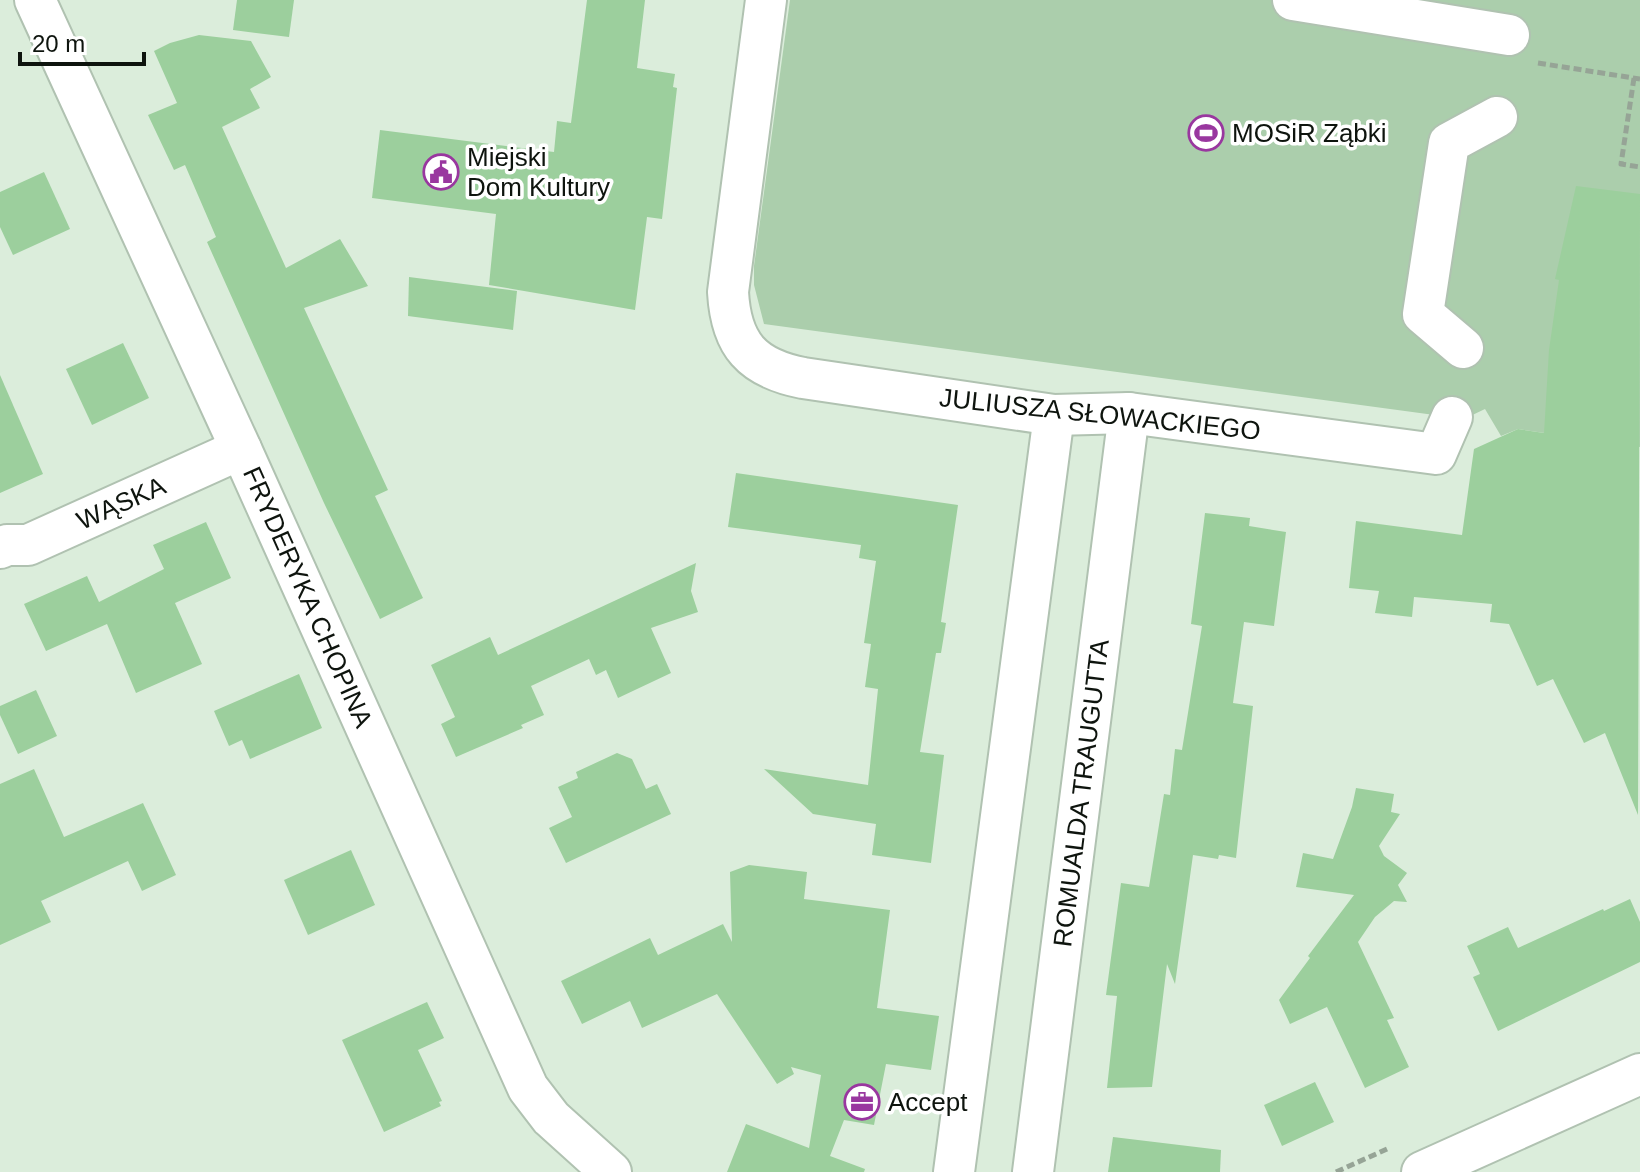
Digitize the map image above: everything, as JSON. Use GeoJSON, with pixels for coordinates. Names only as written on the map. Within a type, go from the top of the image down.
{"type":"FeatureCollection","features":[{"type":"Feature","properties":{"kind":"street","name":"FRYDERYKA CHOPINA"},"geometry":{"type":"LineString","coordinates":[[35,0],[528,1088],[551,1118],[611,1172]]}},
{"type":"Feature","properties":{"kind":"street","name":"JULIUSZA SŁOWACKIEGO"},"geometry":{"type":"LineString","coordinates":[[766,0],[729,271],[730,316],[739,344],[759,362],[778,373],[1054,415],[1129,413],[1436,454],[1452,417]]}},
{"type":"Feature","properties":{"kind":"street"},"geometry":{"type":"LineString","coordinates":[[1293,0],[1521,49]]}},
{"type":"Feature","properties":{"kind":"street"},"geometry":{"type":"LineString","coordinates":[[1463,348],[1423,314],[1449,143],[1497,117]]}},
{"type":"Feature","properties":{"kind":"street","name":"ROMUALDA TRAUGUTTA"},"geometry":{"type":"LineString","coordinates":[[1033,1172],[1129,413]]}},
{"type":"Feature","properties":{"kind":"street"},"geometry":{"type":"LineString","coordinates":[[954,1172],[1054,415]]}},
{"type":"Feature","properties":{"kind":"street","name":"WĄSKA"},"geometry":{"type":"LineString","coordinates":[[0,548],[28,545],[241,449]]}},
{"type":"Feature","properties":{"kind":"street"},"geometry":{"type":"LineString","coordinates":[[1422,1172],[1640,1074]]}},
{"type":"Feature","properties":{"kind":"path"},"geometry":{"type":"LineString","coordinates":[[1521,49],[1637,79],[1621,164],[1640,167]]}},
{"type":"Feature","properties":{"kind":"green space","name":"MOSiR Ząbki"},"geometry":{"type":"Polygon","coordinates":[[[790,0],[1640,0],[1640,447],[1518,429],[1501,436],[1485,409],[1464,419],[764,324],[754,285],[754,266],[790,0]]]}},
{"type":"Feature","properties":{"kind":"building"},"geometry":{"type":"Polygon","coordinates":[[[237,0],[294,0],[289,37],[233,30],[237,0]]]}},
{"type":"Feature","properties":{"kind":"building"},"geometry":{"type":"Polygon","coordinates":[[[587,0],[645,0],[637,68],[675,74],[673,87],[677,88],[662,219],[647,217],[635,310],[489,285],[496,214],[372,198],[380,130],[554,152],[557,121],[571,123],[587,0]]]}},
{"type":"Feature","properties":{"kind":"building"},"geometry":{"type":"Polygon","coordinates":[[[199,35],[251,41],[271,77],[250,89],[260,108],[222,127],[286,268],[340,239],[368,286],[304,308],[388,490],[375,496],[423,598],[380,619],[324,503],[207,242],[216,237],[185,165],[174,170],[148,115],[177,103],[154,51],[199,35]]]}},
{"type":"Feature","properties":{"kind":"building"},"geometry":{"type":"Polygon","coordinates":[[[44,172],[70,229],[13,255],[0,227],[0,192],[44,172]]]}},
{"type":"Feature","properties":{"kind":"building"},"geometry":{"type":"Polygon","coordinates":[[[1576,186],[1640,194],[1638,815],[1605,733],[1584,743],[1553,679],[1537,686],[1509,624],[1490,622],[1492,604],[1414,597],[1412,617],[1375,613],[1379,591],[1349,588],[1356,521],[1462,535],[1474,449],[1518,429],[1544,433],[1549,350],[1559,280],[1555,279],[1576,186]]]}},
{"type":"Feature","properties":{"kind":"building"},"geometry":{"type":"Polygon","coordinates":[[[409,277],[517,291],[513,330],[408,316],[409,277]]]}},
{"type":"Feature","properties":{"kind":"building"},"geometry":{"type":"Polygon","coordinates":[[[123,343],[149,398],[92,425],[66,369],[123,343]]]}},
{"type":"Feature","properties":{"kind":"building"},"geometry":{"type":"Polygon","coordinates":[[[0,375],[43,474],[0,493],[0,375]]]}},
{"type":"Feature","properties":{"kind":"building"},"geometry":{"type":"Polygon","coordinates":[[[736,473],[958,505],[941,622],[946,623],[941,653],[936,653],[920,752],[944,755],[931,863],[872,855],[876,824],[813,814],[764,769],[868,785],[878,689],[865,687],[871,644],[864,643],[876,561],[859,558],[861,545],[728,527],[736,473]]]}},
{"type":"Feature","properties":{"kind":"building"},"geometry":{"type":"Polygon","coordinates":[[[1205,513],[1250,518],[1249,526],[1286,532],[1274,626],[1244,622],[1233,703],[1253,706],[1236,858],[1193,855],[1175,984],[1167,964],[1152,1087],[1107,1088],[1117,996],[1106,995],[1121,883],[1149,887],[1164,794],[1170,795],[1175,749],[1182,750],[1202,626],[1191,624],[1205,513]]]}},
{"type":"Feature","properties":{"kind":"building"},"geometry":{"type":"Polygon","coordinates":[[[206,522],[231,578],[175,603],[202,664],[136,693],[107,624],[46,651],[24,604],[87,576],[99,602],[164,569],[153,545],[206,522]]]}},
{"type":"Feature","properties":{"kind":"building"},"geometry":{"type":"Polygon","coordinates":[[[696,563],[691,591],[698,612],[651,628],[671,673],[618,698],[606,670],[596,675],[589,659],[531,686],[544,715],[521,725],[523,728],[456,757],[441,724],[455,717],[431,665],[490,637],[498,655],[696,563]]]}},
{"type":"Feature","properties":{"kind":"building"},"geometry":{"type":"Polygon","coordinates":[[[299,674],[322,728],[250,759],[242,740],[229,746],[214,711],[299,674]]]}},
{"type":"Feature","properties":{"kind":"building"},"geometry":{"type":"Polygon","coordinates":[[[36,690],[57,736],[18,754],[0,715],[0,706],[36,690]]]}},
{"type":"Feature","properties":{"kind":"building"},"geometry":{"type":"Polygon","coordinates":[[[617,753],[632,759],[646,789],[657,784],[671,814],[566,863],[549,828],[572,817],[558,787],[578,778],[576,772],[617,753]]]}},
{"type":"Feature","properties":{"kind":"building"},"geometry":{"type":"Polygon","coordinates":[[[34,769],[64,837],[143,803],[176,875],[142,891],[128,861],[41,901],[51,922],[0,945],[0,784],[34,769]]]}},
{"type":"Feature","properties":{"kind":"building"},"geometry":{"type":"Polygon","coordinates":[[[1356,788],[1394,794],[1391,812],[1400,814],[1379,846],[1384,856],[1407,873],[1398,885],[1407,902],[1394,901],[1375,917],[1358,942],[1394,1018],[1387,1020],[1409,1067],[1365,1088],[1327,1007],[1290,1024],[1279,1000],[1354,895],[1296,887],[1303,853],[1333,859],[1356,788]]]}},
{"type":"Feature","properties":{"kind":"building"},"geometry":{"type":"Polygon","coordinates":[[[351,850],[375,905],[308,935],[284,880],[351,850]]]}},
{"type":"Feature","properties":{"kind":"building"},"geometry":{"type":"Polygon","coordinates":[[[749,865],[807,872],[804,899],[890,910],[877,1008],[939,1016],[931,1070],[886,1064],[874,1125],[844,1120],[830,1156],[865,1169],[864,1172],[727,1172],[746,1124],[809,1148],[821,1075],[791,1067],[794,1074],[777,1084],[717,994],[642,1028],[630,1001],[582,1024],[561,981],[650,938],[658,955],[723,924],[732,942],[730,872],[749,865]]]}},
{"type":"Feature","properties":{"kind":"building"},"geometry":{"type":"Polygon","coordinates":[[[1630,899],[1640,922],[1640,962],[1498,1031],[1473,977],[1480,974],[1467,946],[1508,927],[1518,948],[1630,899]]]}},
{"type":"Feature","properties":{"kind":"building"},"geometry":{"type":"Polygon","coordinates":[[[427,1002],[444,1038],[418,1050],[442,1101],[439,1102],[441,1106],[384,1132],[342,1040],[427,1002]]]}},
{"type":"Feature","properties":{"kind":"building"},"geometry":{"type":"Polygon","coordinates":[[[1315,1082],[1334,1122],[1282,1146],[1264,1105],[1315,1082]]]}},
{"type":"Feature","properties":{"kind":"building"},"geometry":{"type":"Polygon","coordinates":[[[1113,1137],[1221,1150],[1220,1172],[1108,1172],[1113,1137]]]}},
{"type":"Feature","properties":{"kind":"place","name":"MOSiR Ząbki"},"geometry":{"type":"Point","coordinates":[1206,133]}},
{"type":"Feature","properties":{"kind":"place","name":"Miejski Dom Kultury"},"geometry":{"type":"Point","coordinates":[441,172]}},
{"type":"Feature","properties":{"kind":"place","name":"Accept"},"geometry":{"type":"Point","coordinates":[862,1102]}}]}
